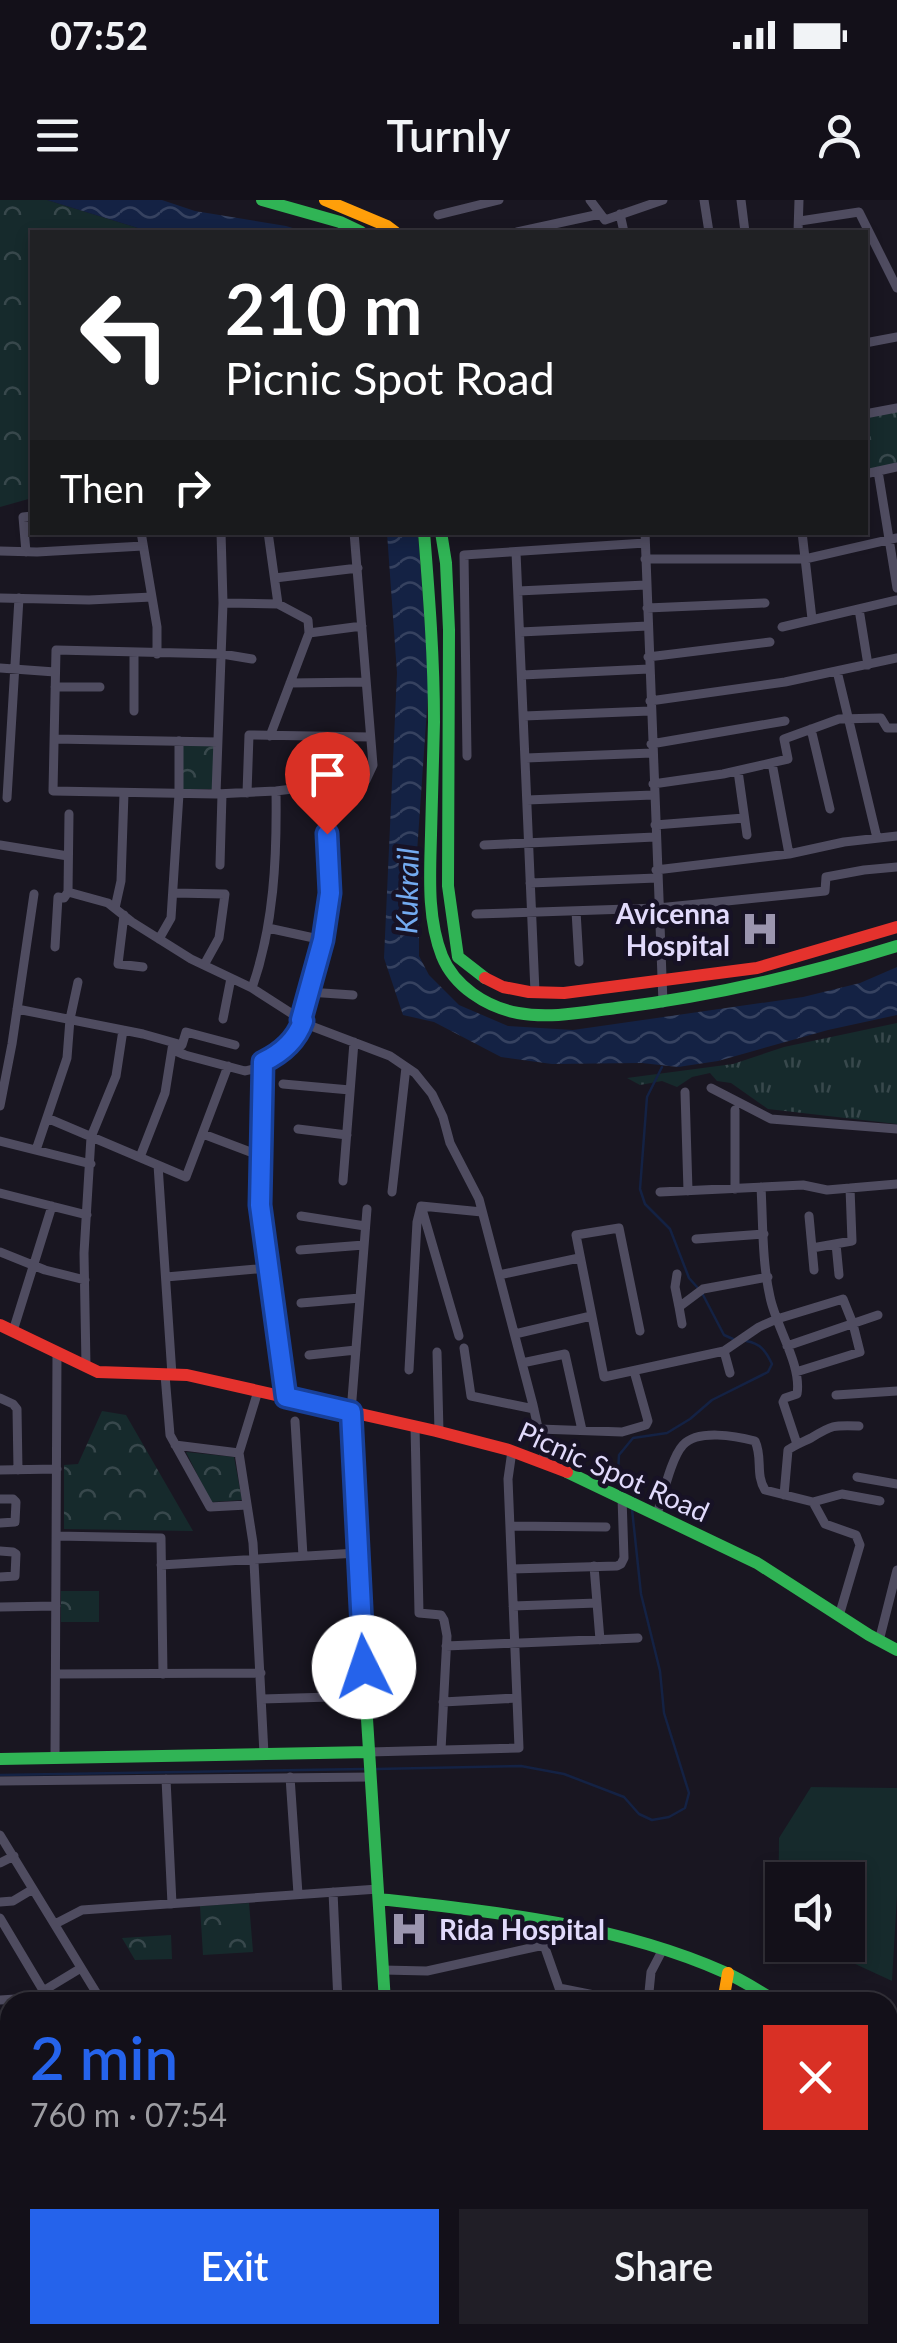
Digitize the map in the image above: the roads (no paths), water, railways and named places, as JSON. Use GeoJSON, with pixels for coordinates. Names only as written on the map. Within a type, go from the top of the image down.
{"type":"FeatureCollection","features":[{"type":"Feature","properties":{"kind":"street"},"geometry":{"type":"LineString","coordinates":[[262,200],[356,230]]}},
{"type":"Feature","properties":{"kind":"street"},"geometry":{"type":"LineString","coordinates":[[324,200],[392,230]]}},
{"type":"Feature","properties":{"kind":"street"},"geometry":{"type":"LineString","coordinates":[[438,215],[499,200]]}},
{"type":"Feature","properties":{"kind":"street"},"geometry":{"type":"LineString","coordinates":[[590,200],[605,220],[663,200]]}},
{"type":"Feature","properties":{"kind":"street"},"geometry":{"type":"LineString","coordinates":[[704,200],[709,230]]}},
{"type":"Feature","properties":{"kind":"street"},"geometry":{"type":"LineString","coordinates":[[742,200],[745,230]]}},
{"type":"Feature","properties":{"kind":"street"},"geometry":{"type":"LineString","coordinates":[[799,200],[799,227],[859,212]]}},
{"type":"Feature","properties":{"kind":"street"},"geometry":{"type":"LineString","coordinates":[[858,200],[859,212],[892,266],[897,288]]}},
{"type":"Feature","properties":{"kind":"street"},"geometry":{"type":"LineString","coordinates":[[526,230],[600,214]]}},
{"type":"Feature","properties":{"kind":"street"},"geometry":{"type":"LineString","coordinates":[[620,214],[624,230]]}},
{"type":"Feature","properties":{"kind":"street"},"geometry":{"type":"LineString","coordinates":[[868,343],[897,337]]}},
{"type":"Feature","properties":{"kind":"street"},"geometry":{"type":"LineString","coordinates":[[868,413],[897,408]]}},
{"type":"Feature","properties":{"kind":"street"},"geometry":{"type":"LineString","coordinates":[[868,474],[897,467]]}},
{"type":"Feature","properties":{"kind":"street"},"geometry":{"type":"LineString","coordinates":[[878,472],[893,539],[897,588]]}},
{"type":"Feature","properties":{"kind":"street"},"geometry":{"type":"LineString","coordinates":[[26,552],[23,518],[30,516]]}},
{"type":"Feature","properties":{"kind":"street"},"geometry":{"type":"LineString","coordinates":[[141,535],[157,627],[157,654]]}},
{"type":"Feature","properties":{"kind":"street"},"geometry":{"type":"LineString","coordinates":[[220,866],[218,742],[224,604],[221,535]]}},
{"type":"Feature","properties":{"kind":"street"},"geometry":{"type":"LineString","coordinates":[[268,535],[278,604]]}},
{"type":"Feature","properties":{"kind":"street"},"geometry":{"type":"LineString","coordinates":[[252,659],[222,654],[56,650],[53,792],[247,793],[366,780],[372,765],[354,535]]}},
{"type":"Feature","properties":{"kind":"street"},"geometry":{"type":"LineString","coordinates":[[424,535],[433,660],[430,884],[434,928],[443,960],[457,980],[487,1004],[524,1014],[563,1014],[663,1003],[759,986],[897,946]]}},
{"type":"Feature","properties":{"kind":"street"},"geometry":{"type":"LineString","coordinates":[[441,535],[449,630],[448,886],[458,957],[478,974],[503,987],[564,993],[757,968],[897,927]]}},
{"type":"Feature","properties":{"kind":"street"},"geometry":{"type":"LineString","coordinates":[[802,535],[812,619]]}},
{"type":"Feature","properties":{"kind":"street"},"geometry":{"type":"LineString","coordinates":[[467,756],[464,555],[645,538],[663,1003]]}},
{"type":"Feature","properties":{"kind":"street"},"geometry":{"type":"LineString","coordinates":[[646,558],[805,560],[893,539]]}},
{"type":"Feature","properties":{"kind":"street"},"geometry":{"type":"LineString","coordinates":[[0,550],[143,546]]}},
{"type":"Feature","properties":{"kind":"street"},"geometry":{"type":"LineString","coordinates":[[516,552],[534,992]]}},
{"type":"Feature","properties":{"kind":"street"},"geometry":{"type":"LineString","coordinates":[[274,578],[358,568]]}},
{"type":"Feature","properties":{"kind":"street"},"geometry":{"type":"LineString","coordinates":[[518,592],[646,585]]}},
{"type":"Feature","properties":{"kind":"street"},"geometry":{"type":"LineString","coordinates":[[0,598],[152,597]]}},
{"type":"Feature","properties":{"kind":"street"},"geometry":{"type":"LineString","coordinates":[[7,798],[4,762],[19,598]]}},
{"type":"Feature","properties":{"kind":"street"},"geometry":{"type":"LineString","coordinates":[[782,627],[897,600]]}},
{"type":"Feature","properties":{"kind":"street"},"geometry":{"type":"LineString","coordinates":[[647,608],[765,603]]}},
{"type":"Feature","properties":{"kind":"street"},"geometry":{"type":"LineString","coordinates":[[224,604],[278,604],[308,620],[308,632],[270,736]]}},
{"type":"Feature","properties":{"kind":"street"},"geometry":{"type":"LineString","coordinates":[[858,609],[868,664]]}},
{"type":"Feature","properties":{"kind":"street"},"geometry":{"type":"LineString","coordinates":[[308,632],[362,626]]}},
{"type":"Feature","properties":{"kind":"street"},"geometry":{"type":"LineString","coordinates":[[520,632],[648,626]]}},
{"type":"Feature","properties":{"kind":"street"},"geometry":{"type":"LineString","coordinates":[[648,657],[770,642]]}},
{"type":"Feature","properties":{"kind":"street"},"geometry":{"type":"LineString","coordinates":[[134,653],[134,710]]}},
{"type":"Feature","properties":{"kind":"street"},"geometry":{"type":"LineString","coordinates":[[524,716],[650,706],[897,658]]}},
{"type":"Feature","properties":{"kind":"street"},"geometry":{"type":"LineString","coordinates":[[0,668],[55,672]]}},
{"type":"Feature","properties":{"kind":"street"},"geometry":{"type":"LineString","coordinates":[[522,675],[649,670]]}},
{"type":"Feature","properties":{"kind":"street"},"geometry":{"type":"LineString","coordinates":[[837,671],[877,838]]}},
{"type":"Feature","properties":{"kind":"street"},"geometry":{"type":"LineString","coordinates":[[290,683],[366,682]]}},
{"type":"Feature","properties":{"kind":"street"},"geometry":{"type":"LineString","coordinates":[[55,687],[100,687]]}},
{"type":"Feature","properties":{"kind":"street"},"geometry":{"type":"LineString","coordinates":[[528,800],[653,790],[788,760],[784,739],[838,720],[881,718],[888,728],[897,728]]}},
{"type":"Feature","properties":{"kind":"street"},"geometry":{"type":"LineString","coordinates":[[526,758],[652,748],[784,721]]}},
{"type":"Feature","properties":{"kind":"street"},"geometry":{"type":"LineString","coordinates":[[811,729],[830,808]]}},
{"type":"Feature","properties":{"kind":"street"},"geometry":{"type":"LineString","coordinates":[[247,793],[249,735],[370,737]]}},
{"type":"Feature","properties":{"kind":"street"},"geometry":{"type":"LineString","coordinates":[[54,739],[218,742]]}},
{"type":"Feature","properties":{"kind":"street"},"geometry":{"type":"LineString","coordinates":[[159,939],[170,918],[173,893],[179,741]]}},
{"type":"Feature","properties":{"kind":"street"},"geometry":{"type":"LineString","coordinates":[[772,763],[789,854]]}},
{"type":"Feature","properties":{"kind":"street"},"geometry":{"type":"LineString","coordinates":[[738,771],[747,835]]}},
{"type":"Feature","properties":{"kind":"street"},"geometry":{"type":"LineString","coordinates":[[252,988],[264,953],[272,899],[276,791]]}},
{"type":"Feature","properties":{"kind":"street"},"geometry":{"type":"LineString","coordinates":[[124,793],[118,964],[143,967]]}},
{"type":"Feature","properties":{"kind":"street"},"geometry":{"type":"LineString","coordinates":[[176,1044],[178,1052],[245,1071],[280,1054],[299,1034],[323,940],[330,893],[325,805]]}},
{"type":"Feature","properties":{"kind":"street"},"geometry":{"type":"LineString","coordinates":[[54,947],[58,897],[64,898],[68,892],[69,814]]}},
{"type":"Feature","properties":{"kind":"street"},"geometry":{"type":"LineString","coordinates":[[655,825],[744,818]]}},
{"type":"Feature","properties":{"kind":"street"},"geometry":{"type":"LineString","coordinates":[[530,883],[657,874],[897,836]]}},
{"type":"Feature","properties":{"kind":"street"},"geometry":{"type":"LineString","coordinates":[[484,845],[655,837]]}},
{"type":"Feature","properties":{"kind":"street"},"geometry":{"type":"LineString","coordinates":[[1,849],[68,856]]}},
{"type":"Feature","properties":{"kind":"street"},"geometry":{"type":"LineString","coordinates":[[476,914],[658,908],[825,891],[826,878],[897,867]]}},
{"type":"Feature","properties":{"kind":"street"},"geometry":{"type":"LineString","coordinates":[[68,892],[108,902],[159,939],[252,988],[302,1020],[390,1056],[415,1072],[443,1116],[450,1143],[471,1180],[482,1212],[546,1464]]}},
{"type":"Feature","properties":{"kind":"street"},"geometry":{"type":"LineString","coordinates":[[173,893],[225,894],[219,938],[204,965]]}},
{"type":"Feature","properties":{"kind":"street"},"geometry":{"type":"LineString","coordinates":[[0,1106],[34,894]]}},
{"type":"Feature","properties":{"kind":"street"},"geometry":{"type":"LineString","coordinates":[[576,911],[579,962]]}},
{"type":"Feature","properties":{"kind":"street"},"geometry":{"type":"LineString","coordinates":[[268,928],[323,940]]}},
{"type":"Feature","properties":{"kind":"street"},"geometry":{"type":"LineString","coordinates":[[223,1019],[231,978]]}},
{"type":"Feature","properties":{"kind":"street"},"geometry":{"type":"LineString","coordinates":[[36,1150],[68,1058],[78,982]]}},
{"type":"Feature","properties":{"kind":"street"},"geometry":{"type":"LineString","coordinates":[[308,992],[353,995]]}},
{"type":"Feature","properties":{"kind":"street"},"geometry":{"type":"LineString","coordinates":[[18,1008],[176,1044],[182,1045],[186,1032],[235,1045]]}},
{"type":"Feature","properties":{"kind":"street"},"geometry":{"type":"LineString","coordinates":[[86,1366],[85,1280],[92,1137],[116,1076],[122,1030]]}},
{"type":"Feature","properties":{"kind":"street"},"geometry":{"type":"LineString","coordinates":[[0,1039],[12,1044]]}},
{"type":"Feature","properties":{"kind":"street"},"geometry":{"type":"LineString","coordinates":[[344,1181],[354,1042]]}},
{"type":"Feature","properties":{"kind":"street"},"geometry":{"type":"LineString","coordinates":[[140,1158],[164,1093],[176,1044]]}},
{"type":"Feature","properties":{"kind":"street"},"geometry":{"type":"LineString","coordinates":[[263,1062],[260,1205],[286,1397]]}},
{"type":"Feature","properties":{"kind":"street"},"geometry":{"type":"LineString","coordinates":[[47,1118],[186,1177],[228,1066]]}},
{"type":"Feature","properties":{"kind":"street"},"geometry":{"type":"LineString","coordinates":[[392,1192],[406,1067]]}},
{"type":"Feature","properties":{"kind":"street"},"geometry":{"type":"LineString","coordinates":[[283,1084],[350,1090]]}},
{"type":"Feature","properties":{"kind":"street"},"geometry":{"type":"LineString","coordinates":[[711,1088],[771,1118],[897,1129]]}},
{"type":"Feature","properties":{"kind":"street"},"geometry":{"type":"LineString","coordinates":[[685,1092],[688,1191]]}},
{"type":"Feature","properties":{"kind":"street"},"geometry":{"type":"LineString","coordinates":[[735,1110],[735,1188]]}},
{"type":"Feature","properties":{"kind":"street"},"geometry":{"type":"LineString","coordinates":[[298,1129],[347,1135]]}},
{"type":"Feature","properties":{"kind":"street"},"geometry":{"type":"LineString","coordinates":[[203,1134],[261,1156]]}},
{"type":"Feature","properties":{"kind":"street"},"geometry":{"type":"LineString","coordinates":[[0,1142],[91,1164]]}},
{"type":"Feature","properties":{"kind":"street"},"geometry":{"type":"LineString","coordinates":[[158,1165],[166,1277],[170,1436],[210,1507],[247,1505]]}},
{"type":"Feature","properties":{"kind":"street"},"geometry":{"type":"LineString","coordinates":[[660,1192],[803,1184],[828,1190],[897,1184]]}},
{"type":"Feature","properties":{"kind":"street"},"geometry":{"type":"LineString","coordinates":[[762,1187],[770,1295],[799,1392],[783,1402],[797,1444]]}},
{"type":"Feature","properties":{"kind":"street"},"geometry":{"type":"LineString","coordinates":[[812,1248],[852,1241],[850,1188]]}},
{"type":"Feature","properties":{"kind":"street"},"geometry":{"type":"LineString","coordinates":[[0,1193],[87,1216]]}},
{"type":"Feature","properties":{"kind":"street"},"geometry":{"type":"LineString","coordinates":[[6,1328],[34,1266],[52,1206]]}},
{"type":"Feature","properties":{"kind":"street"},"geometry":{"type":"LineString","coordinates":[[421,1206],[482,1212]]}},
{"type":"Feature","properties":{"kind":"street"},"geometry":{"type":"LineString","coordinates":[[421,1206],[460,1336]]}},
{"type":"Feature","properties":{"kind":"street"},"geometry":{"type":"LineString","coordinates":[[408,1370],[421,1206]]}},
{"type":"Feature","properties":{"kind":"street"},"geometry":{"type":"LineString","coordinates":[[367,1209],[351,1412],[384,1992]]}},
{"type":"Feature","properties":{"kind":"street"},"geometry":{"type":"LineString","coordinates":[[301,1216],[366,1226]]}},
{"type":"Feature","properties":{"kind":"street"},"geometry":{"type":"LineString","coordinates":[[809,1216],[814,1270]]}},
{"type":"Feature","properties":{"kind":"street"},"geometry":{"type":"LineString","coordinates":[[640,1331],[620,1228],[576,1235],[590,1316],[606,1377],[724,1351],[777,1319],[844,1299],[861,1350],[796,1372]]}},
{"type":"Feature","properties":{"kind":"street"},"geometry":{"type":"LineString","coordinates":[[696,1240],[764,1234]]}},
{"type":"Feature","properties":{"kind":"street"},"geometry":{"type":"LineString","coordinates":[[836,1244],[840,1275]]}},
{"type":"Feature","properties":{"kind":"street"},"geometry":{"type":"LineString","coordinates":[[300,1250],[364,1245]]}},
{"type":"Feature","properties":{"kind":"street"},"geometry":{"type":"LineString","coordinates":[[0,1252],[85,1280]]}},
{"type":"Feature","properties":{"kind":"street"},"geometry":{"type":"LineString","coordinates":[[499,1275],[579,1258]]}},
{"type":"Feature","properties":{"kind":"street"},"geometry":{"type":"LineString","coordinates":[[166,1277],[268,1268]]}},
{"type":"Feature","properties":{"kind":"street"},"geometry":{"type":"LineString","coordinates":[[677,1274],[675,1287],[682,1324]]}},
{"type":"Feature","properties":{"kind":"street"},"geometry":{"type":"LineString","coordinates":[[679,1307],[703,1288],[768,1277]]}},
{"type":"Feature","properties":{"kind":"street"},"geometry":{"type":"LineString","coordinates":[[301,1302],[360,1298]]}},
{"type":"Feature","properties":{"kind":"street"},"geometry":{"type":"LineString","coordinates":[[787,1346],[878,1315]]}},
{"type":"Feature","properties":{"kind":"street"},"geometry":{"type":"LineString","coordinates":[[514,1334],[590,1316]]}},
{"type":"Feature","properties":{"kind":"street","name":"Picnic Spot Road"},"geometry":{"type":"LineString","coordinates":[[6,1328],[98,1372],[187,1375],[512,1451],[757,1563],[897,1650]]}},
{"type":"Feature","properties":{"kind":"street"},"geometry":{"type":"LineString","coordinates":[[464,1348],[470,1396],[534,1410]]}},
{"type":"Feature","properties":{"kind":"street"},"geometry":{"type":"LineString","coordinates":[[309,1355],[356,1350]]}},
{"type":"Feature","properties":{"kind":"street"},"geometry":{"type":"LineString","coordinates":[[724,1351],[730,1373]]}},
{"type":"Feature","properties":{"kind":"street"},"geometry":{"type":"LineString","coordinates":[[55,1758],[57,1352]]}},
{"type":"Feature","properties":{"kind":"street"},"geometry":{"type":"LineString","coordinates":[[437,1352],[439,1432]]}},
{"type":"Feature","properties":{"kind":"street"},"geometry":{"type":"LineString","coordinates":[[522,1363],[565,1354],[582,1430]]}},
{"type":"Feature","properties":{"kind":"street"},"geometry":{"type":"LineString","coordinates":[[539,1430],[622,1432],[647,1424],[634,1371]]}},
{"type":"Feature","properties":{"kind":"street"},"geometry":{"type":"LineString","coordinates":[[258,1391],[239,1452],[254,1559],[264,1754]]}},
{"type":"Feature","properties":{"kind":"street"},"geometry":{"type":"LineString","coordinates":[[836,1396],[897,1391]]}},
{"type":"Feature","properties":{"kind":"street"},"geometry":{"type":"LineString","coordinates":[[0,1398],[16,1409],[18,1470]]}},
{"type":"Feature","properties":{"kind":"street"},"geometry":{"type":"LineString","coordinates":[[295,1421],[303,1556]]}},
{"type":"Feature","properties":{"kind":"street"},"geometry":{"type":"LineString","coordinates":[[414,1426],[420,1612],[441,1615],[444,1620],[441,1750]]}},
{"type":"Feature","properties":{"kind":"street"},"geometry":{"type":"LineString","coordinates":[[784,1496],[788,1450],[826,1427],[859,1426]]}},
{"type":"Feature","properties":{"kind":"street"},"geometry":{"type":"LineString","coordinates":[[657,1514],[683,1445],[704,1436],[755,1441],[760,1457],[759,1476],[765,1490],[813,1502],[842,1494],[880,1501]]}},
{"type":"Feature","properties":{"kind":"street"},"geometry":{"type":"LineString","coordinates":[[175,1445],[239,1452]]}},
{"type":"Feature","properties":{"kind":"street"},"geometry":{"type":"LineString","coordinates":[[0,1781],[290,1778],[370,1767],[441,1750],[519,1748],[508,1480],[512,1451]]}},
{"type":"Feature","properties":{"kind":"street"},"geometry":{"type":"LineString","coordinates":[[0,1470],[57,1469]]}},
{"type":"Feature","properties":{"kind":"street"},"geometry":{"type":"LineString","coordinates":[[857,1478],[897,1484]]}},
{"type":"Feature","properties":{"kind":"street"},"geometry":{"type":"LineString","coordinates":[[0,1499],[16,1501],[16,1520],[14,1524],[0,1523]]}},
{"type":"Feature","properties":{"kind":"street"},"geometry":{"type":"LineString","coordinates":[[512,1569],[617,1566],[624,1562],[630,1502]]}},
{"type":"Feature","properties":{"kind":"street"},"geometry":{"type":"LineString","coordinates":[[813,1502],[824,1524],[856,1535],[860,1545],[838,1616]]}},
{"type":"Feature","properties":{"kind":"street"},"geometry":{"type":"LineString","coordinates":[[510,1526],[606,1527]]}},
{"type":"Feature","properties":{"kind":"street"},"geometry":{"type":"LineString","coordinates":[[56,1536],[161,1538],[163,1674]]}},
{"type":"Feature","properties":{"kind":"street"},"geometry":{"type":"LineString","coordinates":[[0,1552],[16,1554],[15,1576],[0,1577]]}},
{"type":"Feature","properties":{"kind":"street"},"geometry":{"type":"LineString","coordinates":[[162,1565],[357,1553]]}},
{"type":"Feature","properties":{"kind":"street"},"geometry":{"type":"LineString","coordinates":[[594,1566],[600,1640]]}},
{"type":"Feature","properties":{"kind":"street"},"geometry":{"type":"LineString","coordinates":[[879,1641],[897,1570]]}},
{"type":"Feature","properties":{"kind":"street"},"geometry":{"type":"LineString","coordinates":[[513,1606],[596,1603]]}},
{"type":"Feature","properties":{"kind":"street"},"geometry":{"type":"LineString","coordinates":[[0,1606],[56,1606]]}},
{"type":"Feature","properties":{"kind":"street"},"geometry":{"type":"LineString","coordinates":[[446,1646],[638,1638]]}},
{"type":"Feature","properties":{"kind":"street"},"geometry":{"type":"LineString","coordinates":[[56,1674],[261,1673]]}},
{"type":"Feature","properties":{"kind":"street"},"geometry":{"type":"LineString","coordinates":[[262,1699],[366,1696]]}},
{"type":"Feature","properties":{"kind":"street"},"geometry":{"type":"LineString","coordinates":[[444,1702],[517,1698]]}},
{"type":"Feature","properties":{"kind":"street"},"geometry":{"type":"LineString","coordinates":[[0,1758],[264,1754],[370,1767]]}},
{"type":"Feature","properties":{"kind":"street"},"geometry":{"type":"LineString","coordinates":[[290,1778],[298,1894]]}},
{"type":"Feature","properties":{"kind":"street"},"geometry":{"type":"LineString","coordinates":[[166,1779],[172,1904]]}},
{"type":"Feature","properties":{"kind":"street"},"geometry":{"type":"LineString","coordinates":[[0,1834],[96,1992]]}},
{"type":"Feature","properties":{"kind":"street"},"geometry":{"type":"LineString","coordinates":[[0,1864],[14,1856]]}},
{"type":"Feature","properties":{"kind":"street"},"geometry":{"type":"LineString","coordinates":[[0,1902],[13,1901],[34,1889]]}},
{"type":"Feature","properties":{"kind":"street"},"geometry":{"type":"LineString","coordinates":[[333,1892],[338,1992]]}},
{"type":"Feature","properties":{"kind":"street"},"geometry":{"type":"LineString","coordinates":[[55,1924],[82,1910],[333,1892],[378,1894],[544,1921],[663,1948],[728,1972],[761,1992]]}},
{"type":"Feature","properties":{"kind":"street"},"geometry":{"type":"LineString","coordinates":[[0,1918],[43,1992]]}},
{"type":"Feature","properties":{"kind":"street"},"geometry":{"type":"LineString","coordinates":[[544,1921],[544,1945],[560,1992]]}},
{"type":"Feature","properties":{"kind":"street"},"geometry":{"type":"LineString","coordinates":[[383,1970],[427,1971],[544,1945]]}},
{"type":"Feature","properties":{"kind":"street"},"geometry":{"type":"LineString","coordinates":[[649,1992],[651,1972],[663,1948]]}},
{"type":"Feature","properties":{"kind":"street"},"geometry":{"type":"LineString","coordinates":[[52,1992],[81,1968]]}},
{"type":"Feature","properties":{"kind":"street"},"geometry":{"type":"LineString","coordinates":[[725,1992],[728,1972]]}},
{"type":"Feature","properties":{"kind":"street"},"geometry":{"type":"LineString","coordinates":[[559,1988],[579,1992]]}},
{"type":"Feature","properties":{"kind":"water"},"geometry":{"type":"Polygon","coordinates":[[[47,200],[162,200],[195,211],[299,230],[144,230],[47,200]]]}},
{"type":"Feature","properties":{"kind":"water","name":"Kukrail"},"geometry":{"type":"Polygon","coordinates":[[[387,535],[418,535],[429,680],[415,881],[419,956],[429,975],[459,1005],[508,1026],[573,1030],[803,997],[860,983],[897,967],[897,1015],[718,1061],[678,1067],[642,1063],[552,1064],[501,1057],[434,1022],[403,1015],[384,958],[397,673],[387,535]]]}},
{"type":"Feature","properties":{"kind":"waterway"},"geometry":{"type":"LineString","coordinates":[[662,1067],[647,1097],[640,1189],[645,1204],[670,1229],[689,1278],[697,1287]]}},
{"type":"Feature","properties":{"kind":"waterway"},"geometry":{"type":"LineString","coordinates":[[702,1293],[724,1335],[733,1339]]}},
{"type":"Feature","properties":{"kind":"waterway"},"geometry":{"type":"LineString","coordinates":[[636,1497],[618,1473],[619,1455],[633,1438],[667,1433],[712,1400],[768,1372],[772,1364],[765,1352],[746,1341]]}},
{"type":"Feature","properties":{"kind":"waterway"},"geometry":{"type":"LineString","coordinates":[[376,1769],[521,1766],[564,1774],[624,1797],[639,1814],[652,1820],[685,1808],[689,1793],[664,1713],[660,1671],[641,1594],[632,1509]]}},
{"type":"Feature","properties":{"kind":"waterway"},"geometry":{"type":"LineString","coordinates":[[0,1775],[363,1769]]}},
{"type":"Feature","properties":{"kind":"place","name":"Avicenna Hospital"},"geometry":{"type":"Point","coordinates":[760,929]}},
{"type":"Feature","properties":{"kind":"place","name":"Rida Hospital"},"geometry":{"type":"Point","coordinates":[409,1929]}}]}
